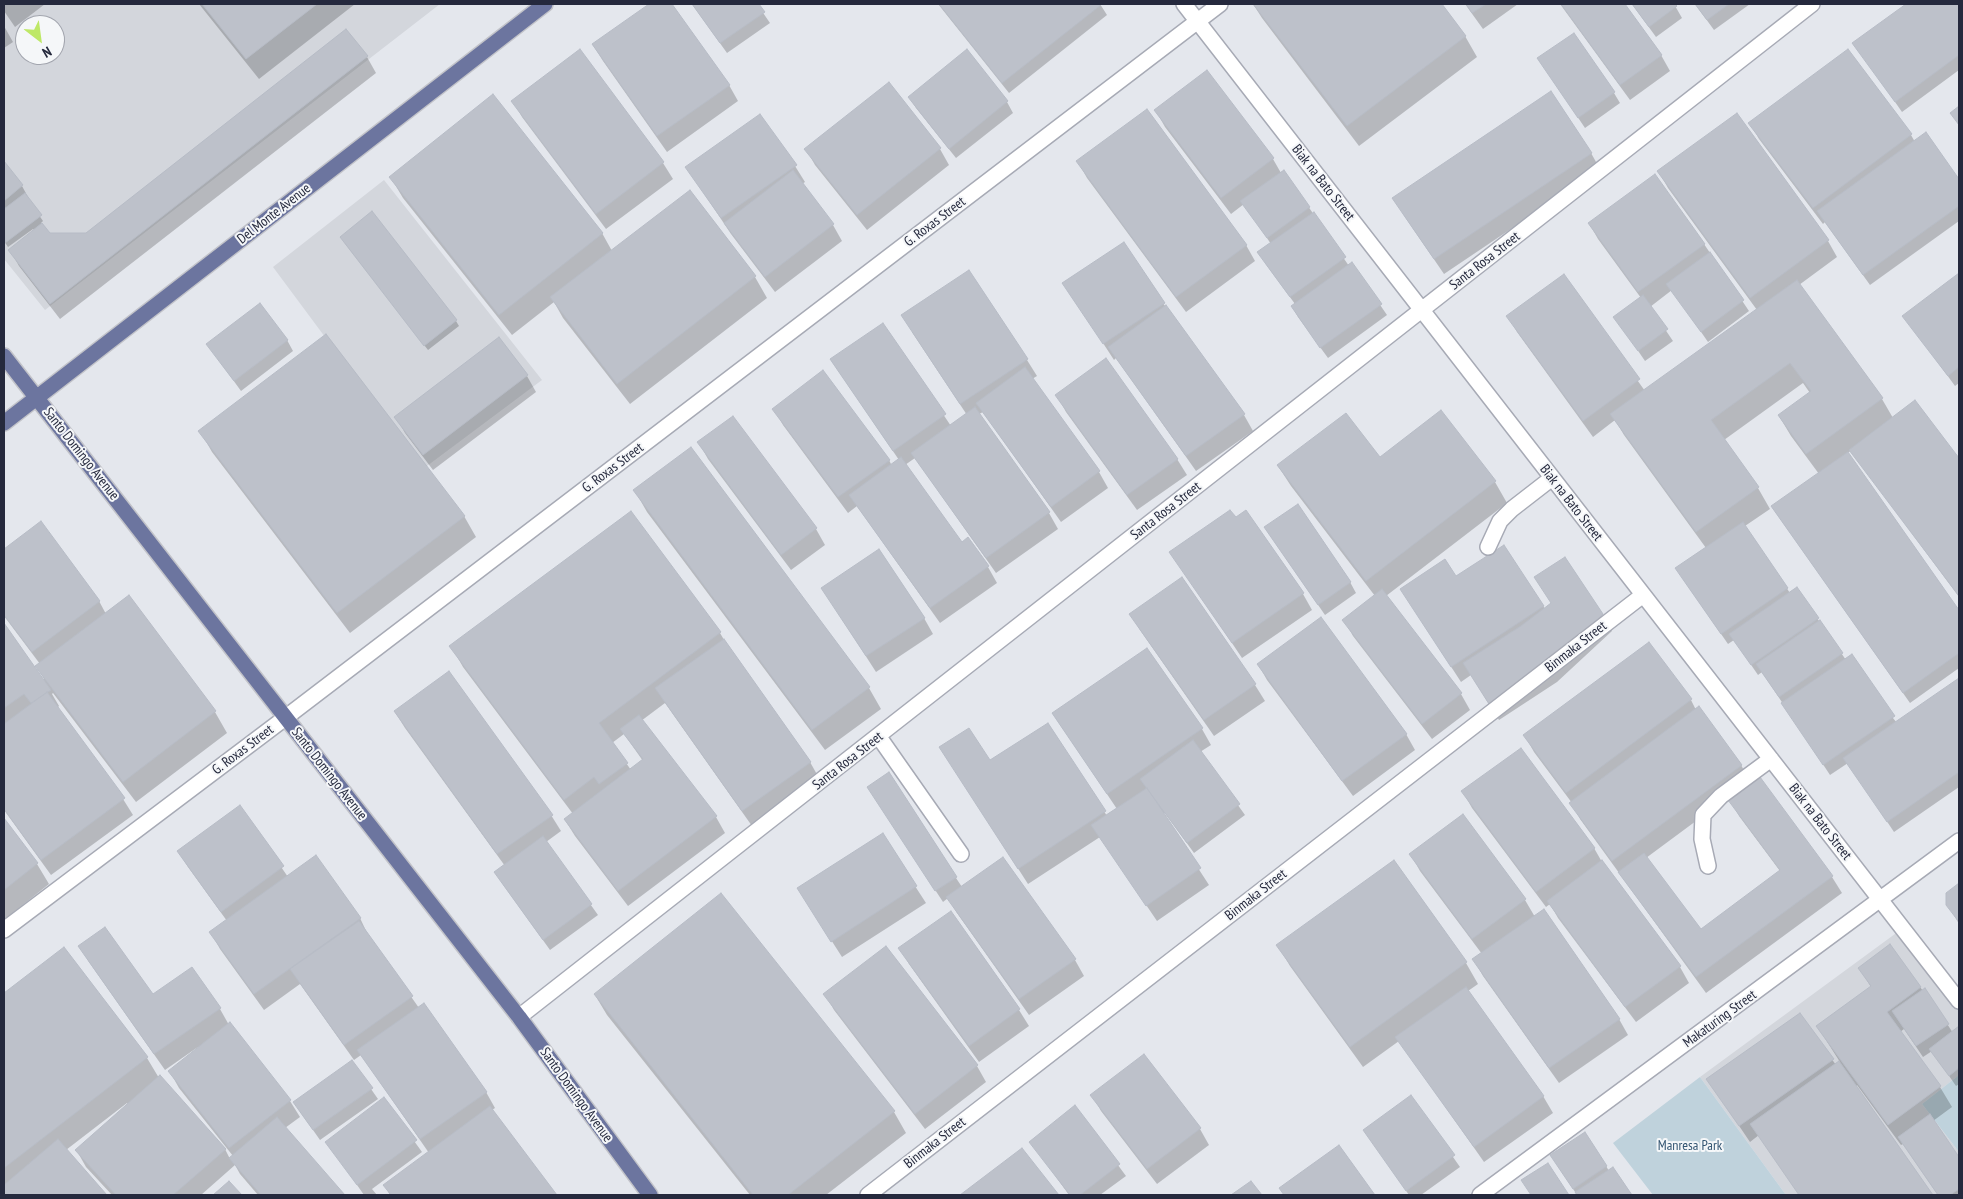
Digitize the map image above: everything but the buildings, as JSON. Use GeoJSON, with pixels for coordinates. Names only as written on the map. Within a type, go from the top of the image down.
{"type":"FeatureCollection","features":[{"type":"Feature","properties":{"kind":"main road","name":"Del Monte Avenue"},"geometry":{"type":"LineString","coordinates":[[4,423],[545,4]]}},
{"type":"Feature","properties":{"kind":"main road","name":"Santo Domingo Avenue"},"geometry":{"type":"LineString","coordinates":[[4,356],[520,1017],[646,1194]]}},
{"type":"Feature","properties":{"kind":"street","name":"Biak na Bato Street"},"geometry":{"type":"LineString","coordinates":[[1184,4],[1959,1001]]}},
{"type":"Feature","properties":{"kind":"street","name":"G. Roxas Street"},"geometry":{"type":"LineString","coordinates":[[4,930],[285,718],[1220,4]]}},
{"type":"Feature","properties":{"kind":"street","name":"Santa Rosa Street"},"geometry":{"type":"LineString","coordinates":[[520,1017],[1812,4]]}},
{"type":"Feature","properties":{"kind":"street"},"geometry":{"type":"LineString","coordinates":[[1488,547],[1500,521],[1512,509],[1552,478]]}},
{"type":"Feature","properties":{"kind":"street","name":"Binmaka Street"},"geometry":{"type":"LineString","coordinates":[[868,1195],[1643,595]]}},
{"type":"Feature","properties":{"kind":"street"},"geometry":{"type":"LineString","coordinates":[[879,737],[961,854]]}},
{"type":"Feature","properties":{"kind":"street"},"geometry":{"type":"LineString","coordinates":[[1708,866],[1702,838],[1703,815],[1721,796],[1770,759]]}},
{"type":"Feature","properties":{"kind":"street","name":"Makaturing Street"},"geometry":{"type":"LineString","coordinates":[[1480,1195],[1881,901],[1959,841]]}},
{"type":"Feature","properties":{"kind":"shaded area"},"geometry":{"type":"Polygon","coordinates":[[[4,4],[440,4],[45,310],[4,259],[4,4]]]}},
{"type":"Feature","properties":{"kind":"shaded area"},"geometry":{"type":"Polygon","coordinates":[[[384,180],[542,380],[423,469],[273,267],[384,180]]]}},
{"type":"Feature","properties":{"kind":"shaded area"},"geometry":{"type":"Polygon","coordinates":[[[1899,931],[1959,1005],[1959,1075],[1922,1104],[1959,1152],[1959,1195],[1786,1195],[1700,1077],[1899,931]]]}},
{"type":"Feature","properties":{"kind":"green space"},"geometry":{"type":"Polygon","coordinates":[[[1959,1075],[1959,1152],[1922,1104],[1959,1075]]]}},
{"type":"Feature","properties":{"kind":"green space","name":"Manresa Park"},"geometry":{"type":"Polygon","coordinates":[[[1700,1077],[1786,1195],[1653,1195],[1613,1143],[1700,1077]]]}}]}
